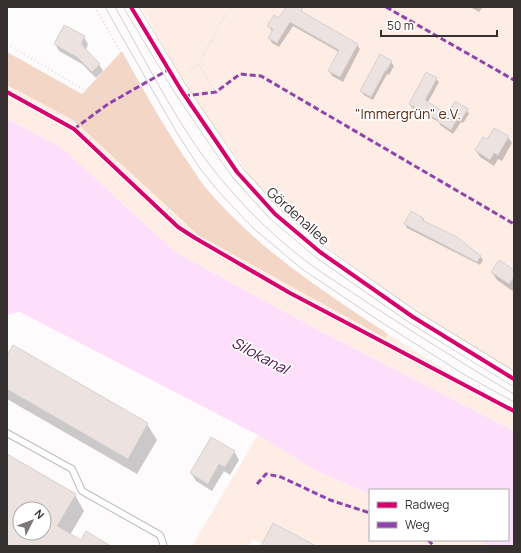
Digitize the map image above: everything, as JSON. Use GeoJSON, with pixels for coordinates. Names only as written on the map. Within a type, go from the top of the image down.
{"type":"FeatureCollection","features":[{"type":"Feature","properties":{"kind":"street","name":"Gördenallee"},"geometry":{"type":"LineString","coordinates":[[131,7],[168,70],[237,172],[275,214],[320,252],[413,317],[514,379]]}},
{"type":"Feature","properties":{"kind":"lane"},"geometry":{"type":"LineString","coordinates":[[7,433],[72,469],[82,491],[160,535],[164,546]]}},
{"type":"Feature","properties":{"kind":"path"},"geometry":{"type":"LineString","coordinates":[[95,7],[140,86]]}},
{"type":"Feature","properties":{"kind":"path"},"geometry":{"type":"LineString","coordinates":[[168,70],[187,72],[198,64],[224,18],[233,7]]}},
{"type":"Feature","properties":{"kind":"path"},"geometry":{"type":"LineString","coordinates":[[7,44],[108,104]]}},
{"type":"Feature","properties":{"kind":"path"},"geometry":{"type":"LineString","coordinates":[[198,64],[216,92]]}},
{"type":"Feature","properties":{"kind":"green space","name":"\"Immergrün\" e.V."},"geometry":{"type":"Polygon","coordinates":[[[141,7],[514,7],[514,372],[418,313],[324,245],[286,212],[253,180],[189,91],[141,7]]]}},
{"type":"Feature","properties":{"kind":"green space"},"geometry":{"type":"Polygon","coordinates":[[[7,85],[73,120],[184,223],[385,338],[388,334],[514,411],[514,431],[316,329],[175,252],[62,148],[7,119],[7,85]]]}},
{"type":"Feature","properties":{"kind":"green space"},"geometry":{"type":"Polygon","coordinates":[[[258,435],[317,471],[369,494],[369,541],[478,541],[490,546],[316,546],[262,544],[253,539],[249,546],[192,546],[258,435]]]}},
{"type":"Feature","properties":{"kind":"shaded area"},"geometry":{"type":"Polygon","coordinates":[[[122,51],[164,125],[182,154],[209,192],[231,216],[273,253],[318,287],[388,334],[385,338],[198,235],[73,120],[7,85],[7,52],[82,94],[122,51]]]}},
{"type":"Feature","properties":{"kind":"water","name":"Silokanal"},"geometry":{"type":"Polygon","coordinates":[[[7,119],[62,148],[175,252],[316,329],[514,431],[514,546],[490,546],[478,541],[509,541],[509,489],[369,489],[369,494],[317,471],[258,435],[20,312],[7,315],[7,119]]]}},
{"type":"Feature","properties":{"kind":"building"},"geometry":{"type":"Polygon","coordinates":[[[286,7],[303,7],[301,11],[358,44],[340,77],[328,71],[339,50],[290,22],[277,43],[268,38],[273,29],[267,26],[274,15],[279,18],[286,7]]]}},
{"type":"Feature","properties":{"kind":"building"},"geometry":{"type":"Polygon","coordinates":[[[64,25],[85,36],[81,44],[100,64],[92,72],[77,57],[54,44],[64,25]]]}},
{"type":"Feature","properties":{"kind":"building"},"geometry":{"type":"Polygon","coordinates":[[[380,54],[392,61],[371,97],[360,91],[380,54]]]}},
{"type":"Feature","properties":{"kind":"building"},"geometry":{"type":"Polygon","coordinates":[[[426,72],[437,78],[425,100],[447,114],[455,101],[468,109],[461,120],[458,118],[451,130],[437,121],[438,120],[409,104],[426,72]]]}},
{"type":"Feature","properties":{"kind":"building"},"geometry":{"type":"Polygon","coordinates":[[[494,128],[509,136],[498,155],[494,153],[490,160],[475,150],[483,137],[487,139],[494,128]]]}},
{"type":"Feature","properties":{"kind":"building"},"geometry":{"type":"Polygon","coordinates":[[[411,211],[423,218],[422,220],[457,237],[481,256],[477,262],[404,224],[411,211]]]}},
{"type":"Feature","properties":{"kind":"building"},"geometry":{"type":"Polygon","coordinates":[[[499,260],[514,270],[514,277],[509,284],[491,272],[499,260]]]}},
{"type":"Feature","properties":{"kind":"building"},"geometry":{"type":"Polygon","coordinates":[[[13,345],[148,423],[128,459],[7,389],[7,355],[13,345]]]}},
{"type":"Feature","properties":{"kind":"building"},"geometry":{"type":"Polygon","coordinates":[[[211,437],[235,451],[225,467],[219,464],[208,484],[190,473],[211,437]]]}},
{"type":"Feature","properties":{"kind":"building"},"geometry":{"type":"Polygon","coordinates":[[[7,454],[76,494],[57,526],[81,540],[86,531],[111,546],[7,546],[7,454]]]}},
{"type":"Feature","properties":{"kind":"building"},"geometry":{"type":"Polygon","coordinates":[[[273,523],[316,546],[261,546],[273,523]]]}},
{"type":"Feature","properties":{"kind":"tram line"},"geometry":{"type":"LineString","coordinates":[[105,7],[177,133],[201,170],[220,193],[253,228],[302,269],[381,322],[465,375],[514,402]]}},
{"type":"Feature","properties":{"kind":"tram line"},"geometry":{"type":"LineString","coordinates":[[115,7],[167,100],[195,145],[227,186],[265,226],[313,267],[422,338],[514,394]]}},
{"type":"Feature","properties":{"kind":"marked path"},"geometry":{"type":"LineString","coordinates":[[386,7],[514,80]]}},
{"type":"Feature","properties":{"kind":"marked path"},"geometry":{"type":"LineString","coordinates":[[74,129],[108,104],[168,70]]}},
{"type":"Feature","properties":{"kind":"marked path"},"geometry":{"type":"LineString","coordinates":[[184,96],[216,92],[240,74],[261,76],[514,224]]}},
{"type":"Feature","properties":{"kind":"marked path"},"geometry":{"type":"LineString","coordinates":[[257,484],[266,474],[281,477],[330,500],[369,513]]}},
{"type":"Feature","properties":{"kind":"marked path"},"geometry":{"type":"LineString","coordinates":[[429,541],[434,546]]}},
{"type":"Feature","properties":{"kind":"cycle path"},"geometry":{"type":"LineString","coordinates":[[131,7],[181,90],[237,172],[275,214],[320,252],[413,317],[514,379]]}},
{"type":"Feature","properties":{"kind":"cycle path"},"geometry":{"type":"LineString","coordinates":[[7,92],[74,129],[178,227],[195,238],[290,293],[514,411]]}}]}
